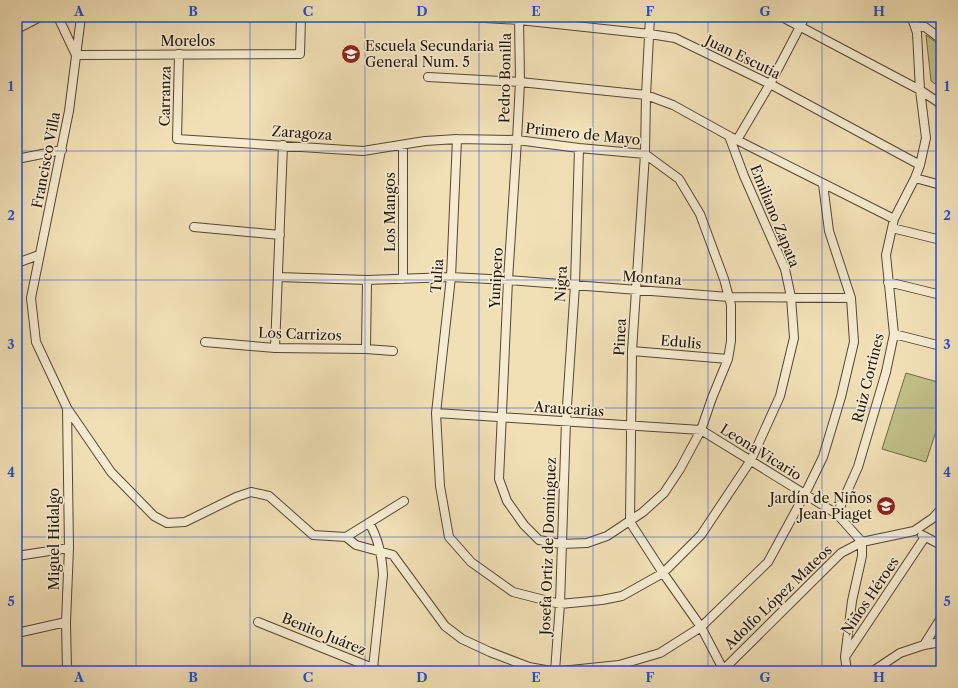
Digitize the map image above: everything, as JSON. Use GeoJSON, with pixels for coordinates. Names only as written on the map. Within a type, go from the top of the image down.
{"type":"FeatureCollection","features":[{"type":"Feature","properties":{"kind":"street"},"geometry":{"type":"LineString","coordinates":[[17,29],[40,17]]}},
{"type":"Feature","properties":{"kind":"street"},"geometry":{"type":"LineString","coordinates":[[58,17],[76,55]]}},
{"type":"Feature","properties":{"kind":"street","name":"Francisco Villa"},"geometry":{"type":"LineString","coordinates":[[81,17],[70,105],[62,150],[31,298],[36,342],[67,408],[111,472],[154,516],[167,523],[185,522],[236,497],[251,492],[269,496],[313,535],[346,537]]}},
{"type":"Feature","properties":{"kind":"street","name":"Morelos"},"geometry":{"type":"LineString","coordinates":[[76,55],[300,54],[301,17]]}},
{"type":"Feature","properties":{"kind":"street","name":"Juan Escutia"},"geometry":{"type":"LineString","coordinates":[[467,17],[519,19],[674,38],[770,84],[920,165]]}},
{"type":"Feature","properties":{"kind":"street","name":"Pinea"},"geometry":{"type":"LineString","coordinates":[[630,522],[632,351],[645,154],[650,17]]}},
{"type":"Feature","properties":{"kind":"street"},"geometry":{"type":"LineString","coordinates":[[782,17],[920,90],[941,104]]}},
{"type":"Feature","properties":{"kind":"street"},"geometry":{"type":"LineString","coordinates":[[733,138],[770,84],[805,17]]}},
{"type":"Feature","properties":{"kind":"street"},"geometry":{"type":"LineString","coordinates":[[908,17],[915,26],[925,27],[941,39]]}},
{"type":"Feature","properties":{"kind":"street","name":"Pedro Bonilla"},"geometry":{"type":"LineString","coordinates":[[517,140],[520,82],[519,19]]}},
{"type":"Feature","properties":{"kind":"street","name":"Ruiz Cortines"},"geometry":{"type":"LineString","coordinates":[[837,514],[858,467],[879,400],[894,334],[886,255],[894,219],[915,178],[920,165],[926,138],[920,90],[917,33],[915,26]]}},
{"type":"Feature","properties":{"kind":"street","name":"Carranza"},"geometry":{"type":"LineString","coordinates":[[177,139],[179,54]]}},
{"type":"Feature","properties":{"kind":"street","name":"Emiliano Zapata"},"geometry":{"type":"LineString","coordinates":[[428,77],[520,82],[646,95],[673,105],[822,184],[894,219]]}},
{"type":"Feature","properties":{"kind":"street","name":"Emiliano Zapata"},"geometry":{"type":"LineString","coordinates":[[436,414],[440,486],[449,537],[471,562],[513,592],[560,604],[602,600],[622,596],[663,573],[701,535],[751,460],[780,396],[794,338],[791,297],[785,268],[744,176],[733,138]]}},
{"type":"Feature","properties":{"kind":"street","name":"Zaragoza"},"geometry":{"type":"LineString","coordinates":[[177,139],[363,151],[425,141]]}},
{"type":"Feature","properties":{"kind":"street","name":"Primero de Mayo"},"geometry":{"type":"LineString","coordinates":[[425,141],[457,139],[517,140],[579,148],[645,154],[679,180],[700,214],[724,279],[731,305],[728,359],[701,430]]}},
{"type":"Feature","properties":{"kind":"street","name":"Tulia"},"geometry":{"type":"LineString","coordinates":[[436,414],[451,277],[457,139]]}},
{"type":"Feature","properties":{"kind":"street","name":"Yunipero"},"geometry":{"type":"LineString","coordinates":[[503,418],[508,280],[517,140]]}},
{"type":"Feature","properties":{"kind":"street"},"geometry":{"type":"LineString","coordinates":[[276,348],[283,145]]}},
{"type":"Feature","properties":{"kind":"street","name":"Los Mangos"},"geometry":{"type":"LineString","coordinates":[[403,145],[403,279]]}},
{"type":"Feature","properties":{"kind":"street","name":"Nigra"},"geometry":{"type":"LineString","coordinates":[[566,421],[574,285],[579,148]]}},
{"type":"Feature","properties":{"kind":"street"},"geometry":{"type":"LineString","coordinates":[[17,159],[62,150]]}},
{"type":"Feature","properties":{"kind":"street"},"geometry":{"type":"LineString","coordinates":[[915,178],[941,185]]}},
{"type":"Feature","properties":{"kind":"street"},"geometry":{"type":"LineString","coordinates":[[561,671],[619,665],[660,653],[701,627],[768,562],[805,494],[823,457],[841,397],[854,342],[851,298],[829,231],[822,184]]}},
{"type":"Feature","properties":{"kind":"street"},"geometry":{"type":"LineString","coordinates":[[194,227],[280,235]]}},
{"type":"Feature","properties":{"kind":"street"},"geometry":{"type":"LineString","coordinates":[[892,228],[941,240]]}},
{"type":"Feature","properties":{"kind":"street"},"geometry":{"type":"LineString","coordinates":[[17,263],[39,255]]}},
{"type":"Feature","properties":{"kind":"street","name":"Montana"},"geometry":{"type":"LineString","coordinates":[[278,277],[367,280],[451,277],[729,297],[851,298]]}},
{"type":"Feature","properties":{"kind":"street"},"geometry":{"type":"LineString","coordinates":[[366,349],[367,280]]}},
{"type":"Feature","properties":{"kind":"street"},"geometry":{"type":"LineString","coordinates":[[888,282],[941,295]]}},
{"type":"Feature","properties":{"kind":"street"},"geometry":{"type":"LineString","coordinates":[[894,334],[941,346]]}},
{"type":"Feature","properties":{"kind":"street","name":"Los Carrizos"},"geometry":{"type":"LineString","coordinates":[[206,342],[276,348],[366,349],[393,351]]}},
{"type":"Feature","properties":{"kind":"street","name":"Edulis"},"geometry":{"type":"LineString","coordinates":[[632,351],[728,359]]}},
{"type":"Feature","properties":{"kind":"street","name":"Miguel Hidalgo"},"geometry":{"type":"LineString","coordinates":[[67,408],[69,548],[66,622],[67,671]]}},
{"type":"Feature","properties":{"kind":"street","name":"Araucarias"},"geometry":{"type":"LineString","coordinates":[[436,414],[701,430]]}},
{"type":"Feature","properties":{"kind":"street"},"geometry":{"type":"LineString","coordinates":[[503,418],[499,479],[507,501],[524,525],[539,540],[561,544],[587,543],[607,536],[643,512],[664,493],[680,469],[701,430]]}},
{"type":"Feature","properties":{"kind":"street","name":"Josefa Ortiz de Domínguez"},"geometry":{"type":"LineString","coordinates":[[555,671],[560,604],[566,421]]}},
{"type":"Feature","properties":{"kind":"street","name":"Leona Vicario"},"geometry":{"type":"LineString","coordinates":[[701,430],[837,514],[862,542]]}},
{"type":"Feature","properties":{"kind":"street"},"geometry":{"type":"LineString","coordinates":[[404,501],[346,537],[356,545],[393,555],[445,626],[462,639],[529,667],[551,671]]}},
{"type":"Feature","properties":{"kind":"street","name":"Adolfo López Mateos"},"geometry":{"type":"LineString","coordinates":[[724,670],[840,553],[862,542],[914,531],[933,518],[941,509]]}},
{"type":"Feature","properties":{"kind":"street"},"geometry":{"type":"LineString","coordinates":[[630,522],[663,573],[701,627],[724,670]]}},
{"type":"Feature","properties":{"kind":"street"},"geometry":{"type":"LineString","coordinates":[[369,523],[378,539],[384,576],[376,670]]}},
{"type":"Feature","properties":{"kind":"street"},"geometry":{"type":"LineString","coordinates":[[914,531],[941,545]]}},
{"type":"Feature","properties":{"kind":"street","name":"Niños Héroes"},"geometry":{"type":"LineString","coordinates":[[847,671],[846,656],[925,537]]}},
{"type":"Feature","properties":{"kind":"street"},"geometry":{"type":"LineString","coordinates":[[846,656],[852,601],[862,556],[862,542]]}},
{"type":"Feature","properties":{"kind":"street"},"geometry":{"type":"LineString","coordinates":[[17,556],[69,548]]}},
{"type":"Feature","properties":{"kind":"street"},"geometry":{"type":"LineString","coordinates":[[924,645],[941,618]]}},
{"type":"Feature","properties":{"kind":"street"},"geometry":{"type":"LineString","coordinates":[[17,633],[66,622]]}},
{"type":"Feature","properties":{"kind":"street","name":"Benito Juárez"},"geometry":{"type":"LineString","coordinates":[[258,622],[376,670]]}},
{"type":"Feature","properties":{"kind":"street"},"geometry":{"type":"LineString","coordinates":[[873,671],[900,653],[924,645],[941,642]]}},
{"type":"Feature","properties":{"kind":"shaded area"},"geometry":{"type":"Polygon","coordinates":[[[926,35],[941,46],[941,88],[931,81],[926,35]]]}},
{"type":"Feature","properties":{"kind":"shaded area"},"geometry":{"type":"Polygon","coordinates":[[[906,373],[941,383],[941,416],[926,462],[882,449],[906,373]]]}},
{"type":"Feature","properties":{"kind":"place","name":"Escuela Secundaria General Num. 5"},"geometry":{"type":"Point","coordinates":[351,54]}},
{"type":"Feature","properties":{"kind":"place","name":"Jardín de Niños Jean Piaget"},"geometry":{"type":"Point","coordinates":[886,506]}}]}
